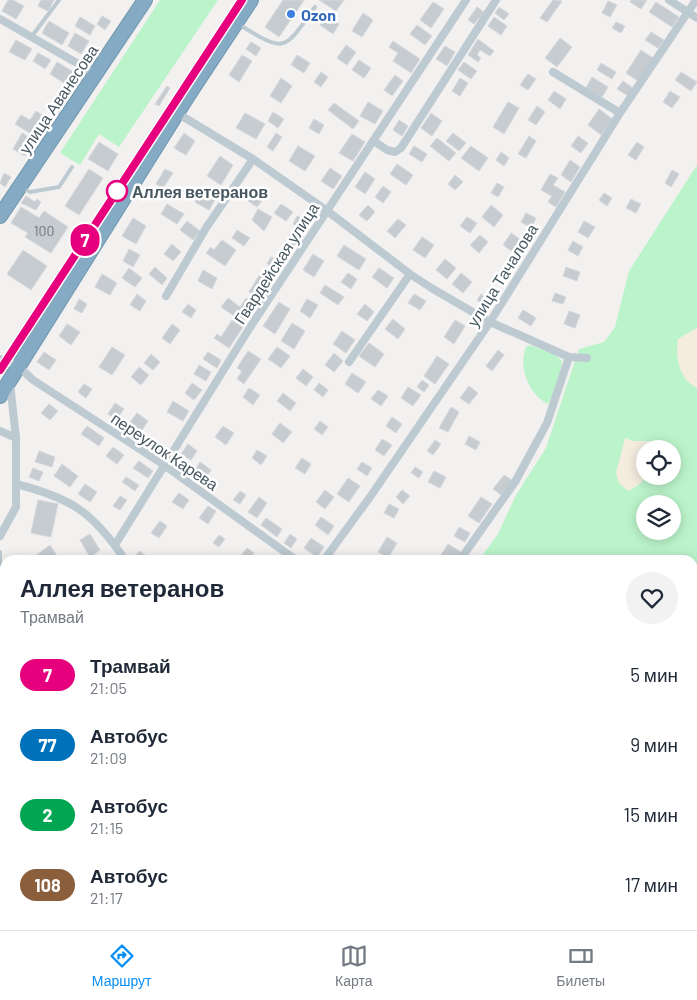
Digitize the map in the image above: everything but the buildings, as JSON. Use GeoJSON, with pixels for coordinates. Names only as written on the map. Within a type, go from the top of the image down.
{"type":"FeatureCollection","features":[{"type":"Feature","properties":{"kind":"highway","name":"улица Аванесова"},"geometry":{"type":"LineString","coordinates":[[0,216],[145,0]]}},
{"type":"Feature","properties":{"kind":"highway"},"geometry":{"type":"LineString","coordinates":[[0,396],[177,113],[251,0]]}},
{"type":"Feature","properties":{"kind":"street","name":"Гвардейская улица"},"geometry":{"type":"LineString","coordinates":[[115,545],[326,210],[374,141],[466,0]]}},
{"type":"Feature","properties":{"kind":"street"},"geometry":{"type":"LineString","coordinates":[[374,141],[387,150],[395,152],[401,148],[496,0]]}},
{"type":"Feature","properties":{"kind":"street"},"geometry":{"type":"LineString","coordinates":[[669,0],[697,18]]}},
{"type":"Feature","properties":{"kind":"street","name":"улица Тачалова"},"geometry":{"type":"LineString","coordinates":[[328,555],[370,497],[490,322],[620,113],[696,0]]}},
{"type":"Feature","properties":{"kind":"street"},"geometry":{"type":"LineString","coordinates":[[0,19],[96,74]]}},
{"type":"Feature","properties":{"kind":"street"},"geometry":{"type":"LineString","coordinates":[[553,72],[620,113]]}},
{"type":"Feature","properties":{"kind":"street"},"geometry":{"type":"LineString","coordinates":[[177,113],[253,159],[326,210],[410,274],[490,322],[569,357],[587,358]]}},
{"type":"Feature","properties":{"kind":"street"},"geometry":{"type":"LineString","coordinates":[[166,296],[206,228],[253,159]]}},
{"type":"Feature","properties":{"kind":"street"},"geometry":{"type":"LineString","coordinates":[[349,362],[410,274]]}},
{"type":"Feature","properties":{"kind":"street"},"geometry":{"type":"LineString","coordinates":[[464,555],[515,482],[547,423],[569,357]]}},
{"type":"Feature","properties":{"kind":"street","name":"переулок Карева"},"geometry":{"type":"LineString","coordinates":[[0,359],[18,366],[33,380],[164,465],[289,555]]}},
{"type":"Feature","properties":{"kind":"street"},"geometry":{"type":"LineString","coordinates":[[0,536],[16,507],[16,438],[9,381]]}},
{"type":"Feature","properties":{"kind":"street"},"geometry":{"type":"LineString","coordinates":[[0,431],[16,438]]}},
{"type":"Feature","properties":{"kind":"street"},"geometry":{"type":"LineString","coordinates":[[16,484],[62,498],[92,518],[122,555]]}},
{"type":"Feature","properties":{"kind":"lane"},"geometry":{"type":"LineString","coordinates":[[32,36],[59,0]]}},
{"type":"Feature","properties":{"kind":"lane"},"geometry":{"type":"LineString","coordinates":[[236,22],[271,44],[279,45],[293,38],[315,7]]}},
{"type":"Feature","properties":{"kind":"lane"},"geometry":{"type":"LineString","coordinates":[[20,186],[30,192],[59,187],[72,167]]}},
{"type":"Feature","properties":{"kind":"green space"},"geometry":{"type":"Polygon","coordinates":[[[160,0],[218,0],[119,147],[99,134],[80,165],[60,153],[160,0]]]}},
{"type":"Feature","properties":{"kind":"green space"},"geometry":{"type":"Polygon","coordinates":[[[697,165],[697,328],[678,339],[677,353],[682,373],[697,388],[697,555],[483,555],[498,534],[516,495],[546,448],[579,349],[604,342],[615,327],[629,271],[697,165]]]}},
{"type":"Feature","properties":{"kind":"green space"},"geometry":{"type":"Polygon","coordinates":[[[530,345],[554,354],[562,361],[558,387],[548,404],[535,394],[524,372],[524,355],[526,347],[530,345]]]}},
{"type":"Feature","properties":{"kind":"sand"},"geometry":{"type":"Polygon","coordinates":[[[697,328],[697,388],[682,373],[677,353],[678,339],[697,328]]]}},
{"type":"Feature","properties":{"kind":"sand"},"geometry":{"type":"Polygon","coordinates":[[[625,438],[636,441],[636,485],[638,485],[628,491],[619,483],[616,473],[625,438]]]}},
{"type":"Feature","properties":{"kind":"tram line"},"geometry":{"type":"LineString","coordinates":[[0,370],[242,0]]}},
{"type":"Feature","properties":{"kind":"tram line","name":"7"},"geometry":{"type":"LineString","coordinates":[[0,370],[242,0]]}},
{"type":"Feature","properties":{"kind":"place","name":"Ozon"},"geometry":{"type":"Point","coordinates":[291,14]}},
{"type":"Feature","properties":{"kind":"place","name":"Аллея ветеранов"},"geometry":{"type":"Point","coordinates":[117,191]}}]}
